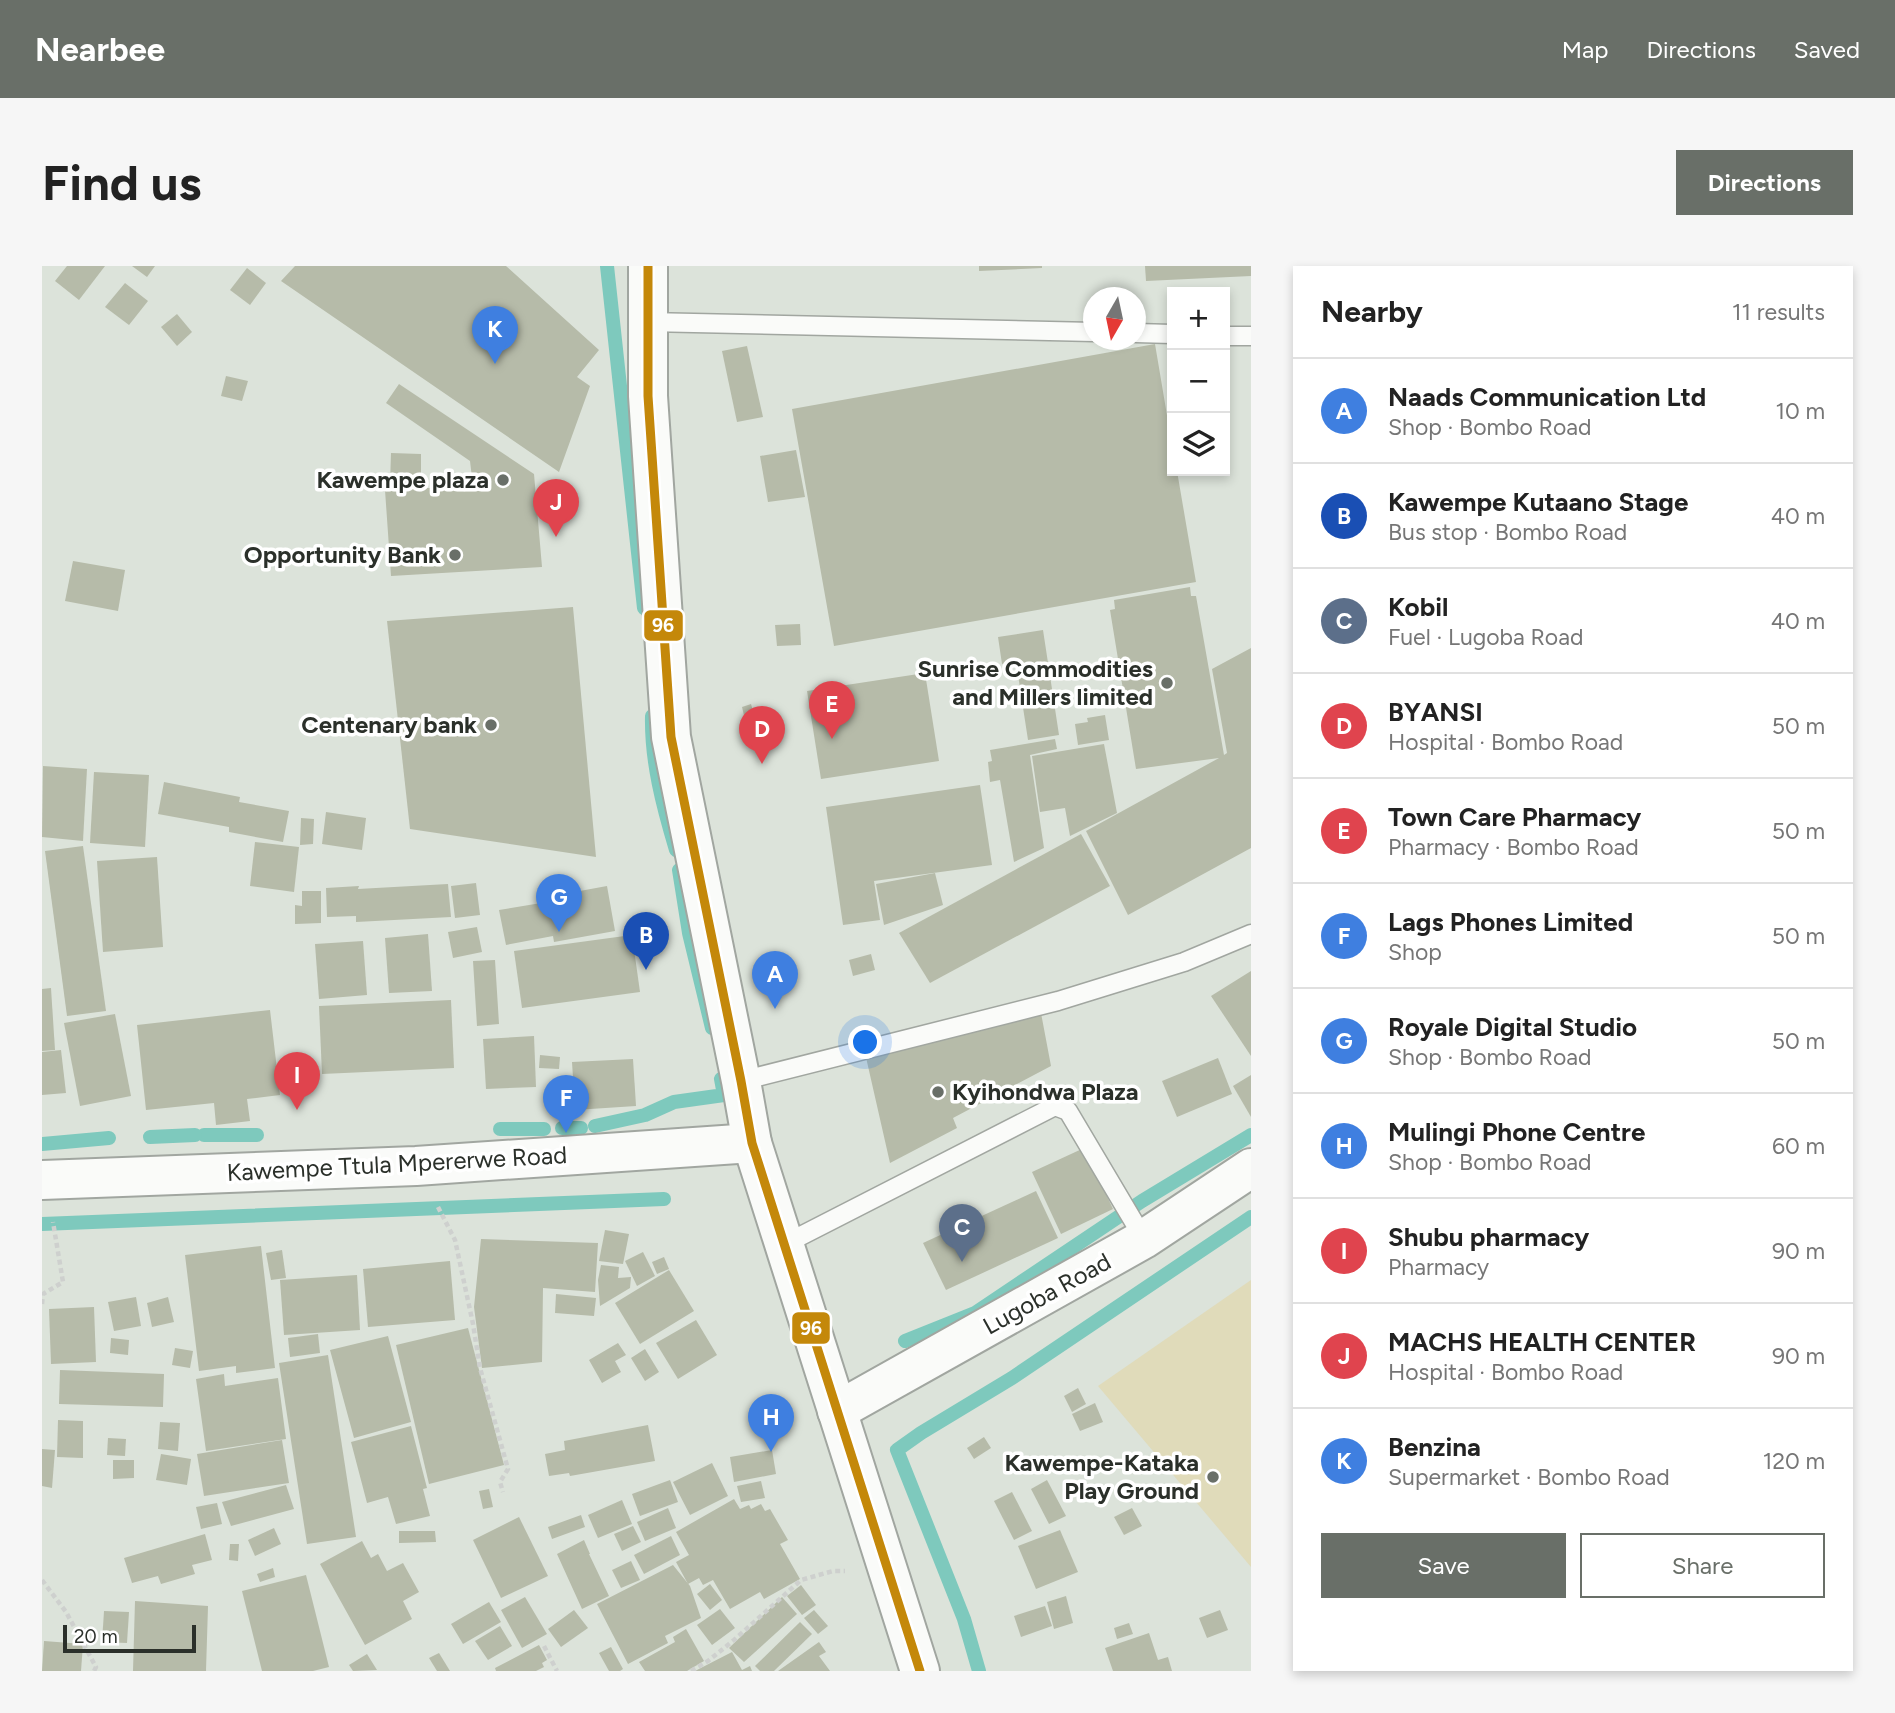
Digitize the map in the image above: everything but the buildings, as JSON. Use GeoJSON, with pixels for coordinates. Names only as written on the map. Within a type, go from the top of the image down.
{"type":"FeatureCollection","features":[{"type":"Feature","properties":{"kind":"main road"},"geometry":{"type":"LineString","coordinates":[[648,266],[648,396],[671,737],[752,1143],[920,1671]]}},
{"type":"Feature","properties":{"kind":"main road","name":"Kawempe Ttula Mpererwe Road"},"geometry":{"type":"LineString","coordinates":[[44,1179],[416,1166],[752,1143]]}},
{"type":"Feature","properties":{"kind":"main road","name":"Lugoba Road"},"geometry":{"type":"LineString","coordinates":[[837,1411],[1144,1240],[1251,1168]]}},
{"type":"Feature","properties":{"kind":"lane"},"geometry":{"type":"LineString","coordinates":[[647,321],[1083,332]]}},
{"type":"Feature","properties":{"kind":"lane"},"geometry":{"type":"LineString","coordinates":[[1146,333],[1167,334]]}},
{"type":"Feature","properties":{"kind":"lane"},"geometry":{"type":"LineString","coordinates":[[1230,336],[1251,336]]}},
{"type":"Feature","properties":{"kind":"lane"},"geometry":{"type":"LineString","coordinates":[[741,1081],[1058,1001],[1184,962],[1251,934]]}},
{"type":"Feature","properties":{"kind":"lane"},"geometry":{"type":"LineString","coordinates":[[785,1244],[1055,1106],[1068,1111],[1144,1240]]}},
{"type":"Feature","properties":{"kind":"path"},"geometry":{"type":"LineString","coordinates":[[416,1166],[455,1240],[480,1368],[508,1469],[500,1482],[503,1492]]}},
{"type":"Feature","properties":{"kind":"path"},"geometry":{"type":"LineString","coordinates":[[42,1304],[43,1294],[63,1282],[44,1179]]}},
{"type":"Feature","properties":{"kind":"path"},"geometry":{"type":"LineString","coordinates":[[691,1671],[734,1640],[801,1580],[833,1572],[887,1572]]}},
{"type":"Feature","properties":{"kind":"path"},"geometry":{"type":"LineString","coordinates":[[42,1580],[66,1612],[96,1667],[94,1671]]}},
{"type":"Feature","properties":{"kind":"path"},"geometry":{"type":"LineString","coordinates":[[544,1646],[557,1671]]}},
{"type":"Feature","properties":{"kind":"shaded area","name":"Kawempe-Kataka Play Ground"},"geometry":{"type":"Polygon","coordinates":[[[1251,1280],[1251,1567],[1098,1386],[1251,1280]]]}},
{"type":"Feature","properties":{"kind":"waterway"},"geometry":{"type":"LineString","coordinates":[[607,266],[644,608]]}},
{"type":"Feature","properties":{"kind":"waterway"},"geometry":{"type":"LineString","coordinates":[[652,716],[659,784],[676,850]]}},
{"type":"Feature","properties":{"kind":"waterway"},"geometry":{"type":"LineString","coordinates":[[679,870],[689,933],[712,1028]]}},
{"type":"Feature","properties":{"kind":"waterway"},"geometry":{"type":"LineString","coordinates":[[595,1126],[645,1115],[674,1102],[724,1095],[721,1079]]}},
{"type":"Feature","properties":{"kind":"waterway"},"geometry":{"type":"LineString","coordinates":[[562,1128],[581,1128]]}},
{"type":"Feature","properties":{"kind":"waterway"},"geometry":{"type":"LineString","coordinates":[[500,1129],[544,1129]]}},
{"type":"Feature","properties":{"kind":"waterway"},"geometry":{"type":"LineString","coordinates":[[150,1137],[195,1135]]}},
{"type":"Feature","properties":{"kind":"waterway"},"geometry":{"type":"LineString","coordinates":[[204,1135],[257,1135]]}},
{"type":"Feature","properties":{"kind":"waterway"},"geometry":{"type":"LineString","coordinates":[[905,1341],[975,1313],[1142,1201],[1251,1135]]}},
{"type":"Feature","properties":{"kind":"waterway"},"geometry":{"type":"LineString","coordinates":[[42,1144],[109,1138]]}},
{"type":"Feature","properties":{"kind":"waterway"},"geometry":{"type":"LineString","coordinates":[[42,1224],[664,1199]]}},
{"type":"Feature","properties":{"kind":"waterway"},"geometry":{"type":"LineString","coordinates":[[979,1671],[964,1619],[897,1450],[1012,1378],[1251,1217]]}},
{"type":"Feature","properties":{"kind":"transit line","name":"96"},"geometry":{"type":"LineString","coordinates":[[648,266],[648,396],[671,737],[752,1143],[920,1671]]}},
{"type":"Feature","properties":{"kind":"place","name":"Benzina"},"geometry":{"type":"Point","coordinates":[495,364]}},
{"type":"Feature","properties":{"kind":"place","name":"Kawempe plaza"},"geometry":{"type":"Point","coordinates":[503,480]}},
{"type":"Feature","properties":{"kind":"place","name":"MACHS HEALTH CENTER"},"geometry":{"type":"Point","coordinates":[556,537]}},
{"type":"Feature","properties":{"kind":"place","name":"Opportunity Bank"},"geometry":{"type":"Point","coordinates":[455,555]}},
{"type":"Feature","properties":{"kind":"place","name":"Sunrise Commodities and Millers limited"},"geometry":{"type":"Point","coordinates":[1167,683]}},
{"type":"Feature","properties":{"kind":"place","name":"Centenary bank"},"geometry":{"type":"Point","coordinates":[491,725]}},
{"type":"Feature","properties":{"kind":"place","name":"Town Care Pharmacy"},"geometry":{"type":"Point","coordinates":[832,739]}},
{"type":"Feature","properties":{"kind":"place","name":"BYANSI"},"geometry":{"type":"Point","coordinates":[762,764]}},
{"type":"Feature","properties":{"kind":"place","name":"Royale Digital Studio"},"geometry":{"type":"Point","coordinates":[559,932]}},
{"type":"Feature","properties":{"kind":"place","name":"Kawempe Kutaano Stage"},"geometry":{"type":"Point","coordinates":[646,970]}},
{"type":"Feature","properties":{"kind":"place","name":"Naads Communication Ltd"},"geometry":{"type":"Point","coordinates":[775,1009]}},
{"type":"Feature","properties":{"kind":"place","name":"Kyihondwa Plaza"},"geometry":{"type":"Point","coordinates":[938,1092]}},
{"type":"Feature","properties":{"kind":"place","name":"Shubu pharmacy"},"geometry":{"type":"Point","coordinates":[297,1110]}},
{"type":"Feature","properties":{"kind":"place","name":"Lags Phones Limited"},"geometry":{"type":"Point","coordinates":[566,1133]}},
{"type":"Feature","properties":{"kind":"place","name":"Kobil"},"geometry":{"type":"Point","coordinates":[962,1262]}},
{"type":"Feature","properties":{"kind":"place","name":"Mulingi Phone Centre"},"geometry":{"type":"Point","coordinates":[771,1452]}},
{"type":"Feature","properties":{"kind":"place","name":"Kawempe-Kataka Play Ground"},"geometry":{"type":"Point","coordinates":[1213,1477]}}]}
